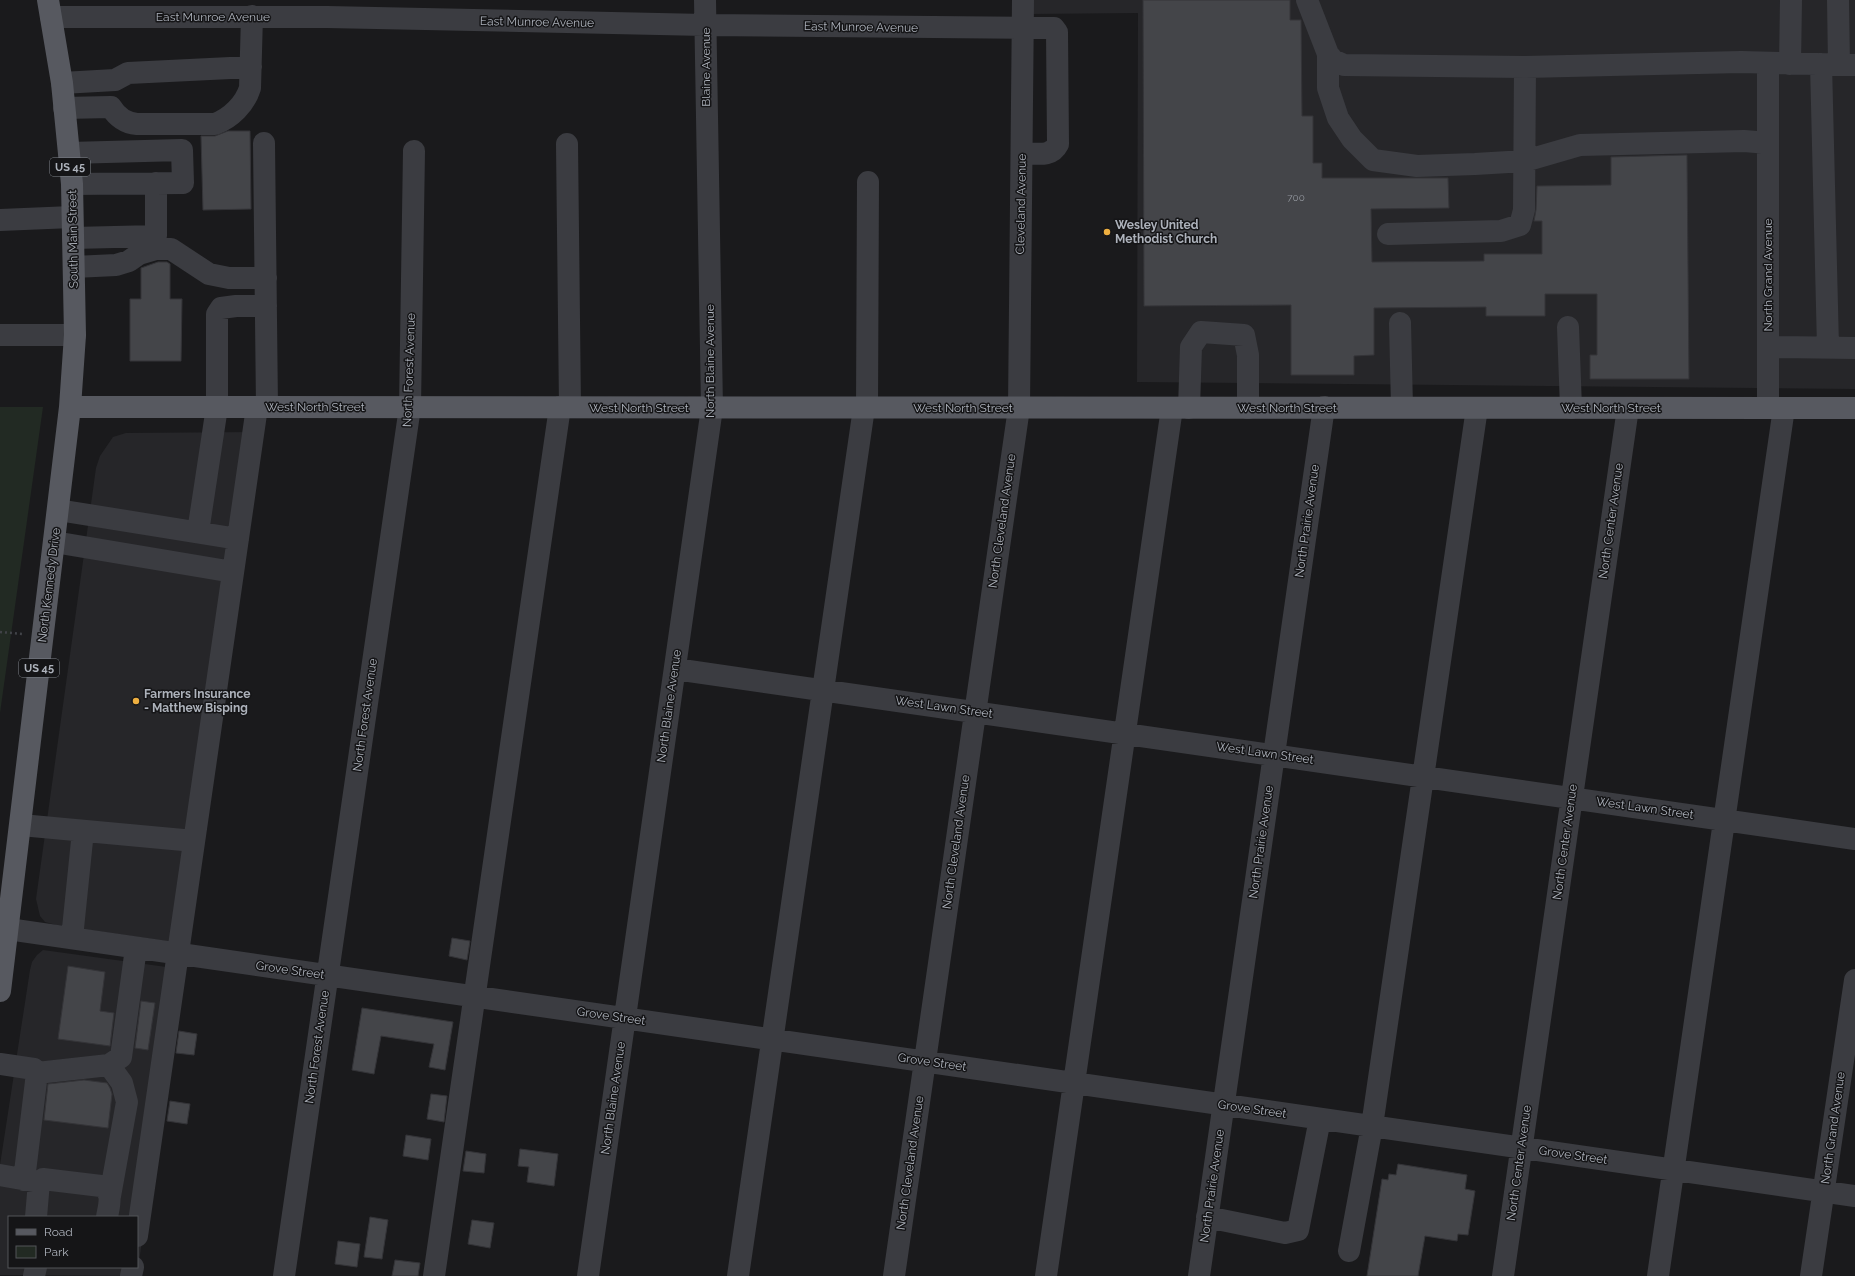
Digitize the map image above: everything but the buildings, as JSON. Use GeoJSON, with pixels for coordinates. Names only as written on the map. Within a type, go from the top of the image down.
{"type":"FeatureCollection","features":[{"type":"Feature","properties":{"kind":"main road","name":"South Main Street"},"geometry":{"type":"LineString","coordinates":[[50,8],[62,83],[72,184],[76,335],[70,407]]}},
{"type":"Feature","properties":{"kind":"main road","name":"West North Street"},"geometry":{"type":"LineString","coordinates":[[70,407],[1855,408]]}},
{"type":"Feature","properties":{"kind":"main road","name":"North Kennedy Drive"},"geometry":{"type":"LineString","coordinates":[[8,929],[70,407]]}},
{"type":"Feature","properties":{"kind":"main road","name":"US 45"},"geometry":{"type":"LineString","coordinates":[[0,991],[8,929]]}},
{"type":"Feature","properties":{"kind":"street","name":"Blaine Avenue"},"geometry":{"type":"LineString","coordinates":[[705,0],[706,134]]}},
{"type":"Feature","properties":{"kind":"street","name":"Cleveland Avenue"},"geometry":{"type":"LineString","coordinates":[[1018,408],[1024,29],[1023,0]]}},
{"type":"Feature","properties":{"kind":"street"},"geometry":{"type":"LineString","coordinates":[[1307,0],[1328,54],[1333,60],[1344,65],[1525,67],[1768,63],[1839,64]]}},
{"type":"Feature","properties":{"kind":"street"},"geometry":{"type":"LineString","coordinates":[[1790,64],[1791,0]]}},
{"type":"Feature","properties":{"kind":"street"},"geometry":{"type":"LineString","coordinates":[[1828,347],[1839,64],[1838,0]]}},
{"type":"Feature","properties":{"kind":"street","name":"East Munroe Avenue"},"geometry":{"type":"LineString","coordinates":[[50,8],[252,16],[327,8],[706,26],[1054,28],[1057,32],[1058,144],[1055,150],[1050,154],[1022,152]]}},
{"type":"Feature","properties":{"kind":"street"},"geometry":{"type":"LineString","coordinates":[[64,108],[111,107],[122,119],[129,123],[136,124],[215,124],[224,121],[247,98],[250,88],[252,16]]}},
{"type":"Feature","properties":{"kind":"street"},"geometry":{"type":"LineString","coordinates":[[1328,54],[1328,88],[1338,118],[1352,139],[1373,160],[1417,166],[1524,161],[1580,145],[1744,141],[1768,143]]}},
{"type":"Feature","properties":{"kind":"street","name":"North Grand Avenue"},"geometry":{"type":"LineString","coordinates":[[1658,1276],[1724,820],[1776,408],[1768,347],[1768,63]]}},
{"type":"Feature","properties":{"kind":"street"},"geometry":{"type":"LineString","coordinates":[[62,83],[115,80],[128,73],[251,67]]}},
{"type":"Feature","properties":{"kind":"street"},"geometry":{"type":"LineString","coordinates":[[1388,234],[1502,231],[1520,225],[1524,210],[1525,67]]}},
{"type":"Feature","properties":{"kind":"street","name":"North Blaine Avenue"},"geometry":{"type":"LineString","coordinates":[[588,1276],[712,408],[706,134]]}},
{"type":"Feature","properties":{"kind":"street"},"geometry":{"type":"LineString","coordinates":[[138,1229],[233,572],[262,407],[266,306],[264,143]]}},
{"type":"Feature","properties":{"kind":"street"},"geometry":{"type":"LineString","coordinates":[[434,1276],[565,407],[567,144]]}},
{"type":"Feature","properties":{"kind":"street"},"geometry":{"type":"LineString","coordinates":[[69,152],[182,150],[183,183],[72,184]]}},
{"type":"Feature","properties":{"kind":"street","name":"North Forest Avenue"},"geometry":{"type":"LineString","coordinates":[[284,1276],[410,407],[414,151]]}},
{"type":"Feature","properties":{"kind":"street"},"geometry":{"type":"LineString","coordinates":[[738,1276],[865,408],[868,182]]}},
{"type":"Feature","properties":{"kind":"street"},"geometry":{"type":"LineString","coordinates":[[73,238],[156,236],[156,183]]}},
{"type":"Feature","properties":{"kind":"street"},"geometry":{"type":"LineString","coordinates":[[0,220],[72,217]]}},
{"type":"Feature","properties":{"kind":"street"},"geometry":{"type":"LineString","coordinates":[[74,267],[116,265],[129,262],[139,254],[156,249],[171,249],[209,274],[229,278],[266,278]]}},
{"type":"Feature","properties":{"kind":"street"},"geometry":{"type":"LineString","coordinates":[[198,532],[217,407],[217,314],[222,308],[266,306]]}},
{"type":"Feature","properties":{"kind":"street"},"geometry":{"type":"LineString","coordinates":[[1400,323],[1402,407]]}},
{"type":"Feature","properties":{"kind":"street"},"geometry":{"type":"LineString","coordinates":[[1568,327],[1571,408]]}},
{"type":"Feature","properties":{"kind":"street"},"geometry":{"type":"LineString","coordinates":[[1046,1276],[1125,733],[1191,347],[1201,332],[1244,335],[1248,355],[1248,408]]}},
{"type":"Feature","properties":{"kind":"street"},"geometry":{"type":"LineString","coordinates":[[0,335],[76,335]]}},
{"type":"Feature","properties":{"kind":"street"},"geometry":{"type":"LineString","coordinates":[[1768,347],[1855,348]]}},
{"type":"Feature","properties":{"kind":"street","name":"North Prairie Avenue"},"geometry":{"type":"LineString","coordinates":[[1199,1276],[1324,407]]}},
{"type":"Feature","properties":{"kind":"street","name":"North Cleveland Avenue"},"geometry":{"type":"LineString","coordinates":[[894,1276],[1018,408]]}},
{"type":"Feature","properties":{"kind":"street"},"geometry":{"type":"LineString","coordinates":[[1349,1251],[1372,1126],[1477,408]]}},
{"type":"Feature","properties":{"kind":"street","name":"North Center Avenue"},"geometry":{"type":"LineString","coordinates":[[1503,1276],[1628,408]]}},
{"type":"Feature","properties":{"kind":"street"},"geometry":{"type":"LineString","coordinates":[[58,510],[238,539]]}},
{"type":"Feature","properties":{"kind":"street"},"geometry":{"type":"LineString","coordinates":[[54,542],[233,572]]}},
{"type":"Feature","properties":{"kind":"street","name":"West Lawn Street"},"geometry":{"type":"LineString","coordinates":[[674,669],[1855,839]]}},
{"type":"Feature","properties":{"kind":"street"},"geometry":{"type":"LineString","coordinates":[[21,825],[194,841]]}},
{"type":"Feature","properties":{"kind":"street"},"geometry":{"type":"LineString","coordinates":[[72,938],[83,831]]}},
{"type":"Feature","properties":{"kind":"street","name":"Grove Street"},"geometry":{"type":"LineString","coordinates":[[8,929],[1855,1196]]}},
{"type":"Feature","properties":{"kind":"street"},"geometry":{"type":"LineString","coordinates":[[37,1073],[109,1065],[121,1057],[136,948]]}},
{"type":"Feature","properties":{"kind":"street","name":"North Grand Avenue"},"geometry":{"type":"LineString","coordinates":[[1811,1276],[1855,980]]}},
{"type":"Feature","properties":{"kind":"street"},"geometry":{"type":"LineString","coordinates":[[0,1064],[34,1069],[37,1073],[32,1181],[36,1216]]}},
{"type":"Feature","properties":{"kind":"street"},"geometry":{"type":"LineString","coordinates":[[107,1216],[127,1102],[122,1083],[109,1065]]}},
{"type":"Feature","properties":{"kind":"street"},"geometry":{"type":"LineString","coordinates":[[1207,1217],[1285,1233],[1298,1230],[1320,1119]]}},
{"type":"Feature","properties":{"kind":"street"},"geometry":{"type":"LineString","coordinates":[[0,1175],[32,1181],[44,1179],[101,1186],[107,1189],[110,1196]]}},
{"type":"Feature","properties":{"kind":"shaded area"},"geometry":{"type":"Polygon","coordinates":[[[1029,0],[1855,0],[1855,389],[1137,382],[1138,13],[1030,14],[1029,0]]]}},
{"type":"Feature","properties":{"kind":"shaded area"},"geometry":{"type":"Polygon","coordinates":[[[259,432],[185,944],[56,925],[45,922],[40,916],[36,899],[96,468],[100,456],[113,437],[126,433],[259,432]]]}},
{"type":"Feature","properties":{"kind":"shaded area"},"geometry":{"type":"Polygon","coordinates":[[[43,950],[181,969],[137,1276],[0,1275],[0,1165],[32,962],[43,950]]]}},
{"type":"Feature","properties":{"kind":"green space"},"geometry":{"type":"Polygon","coordinates":[[[0,407],[43,407],[0,713],[0,407]]]}},
{"type":"Feature","properties":{"kind":"place","name":"Wesley United Methodist Church"},"geometry":{"type":"Point","coordinates":[1107,232]}},
{"type":"Feature","properties":{"kind":"place","name":"Farmers Insurance - Matthew Bisping"},"geometry":{"type":"Point","coordinates":[136,701]}}]}
